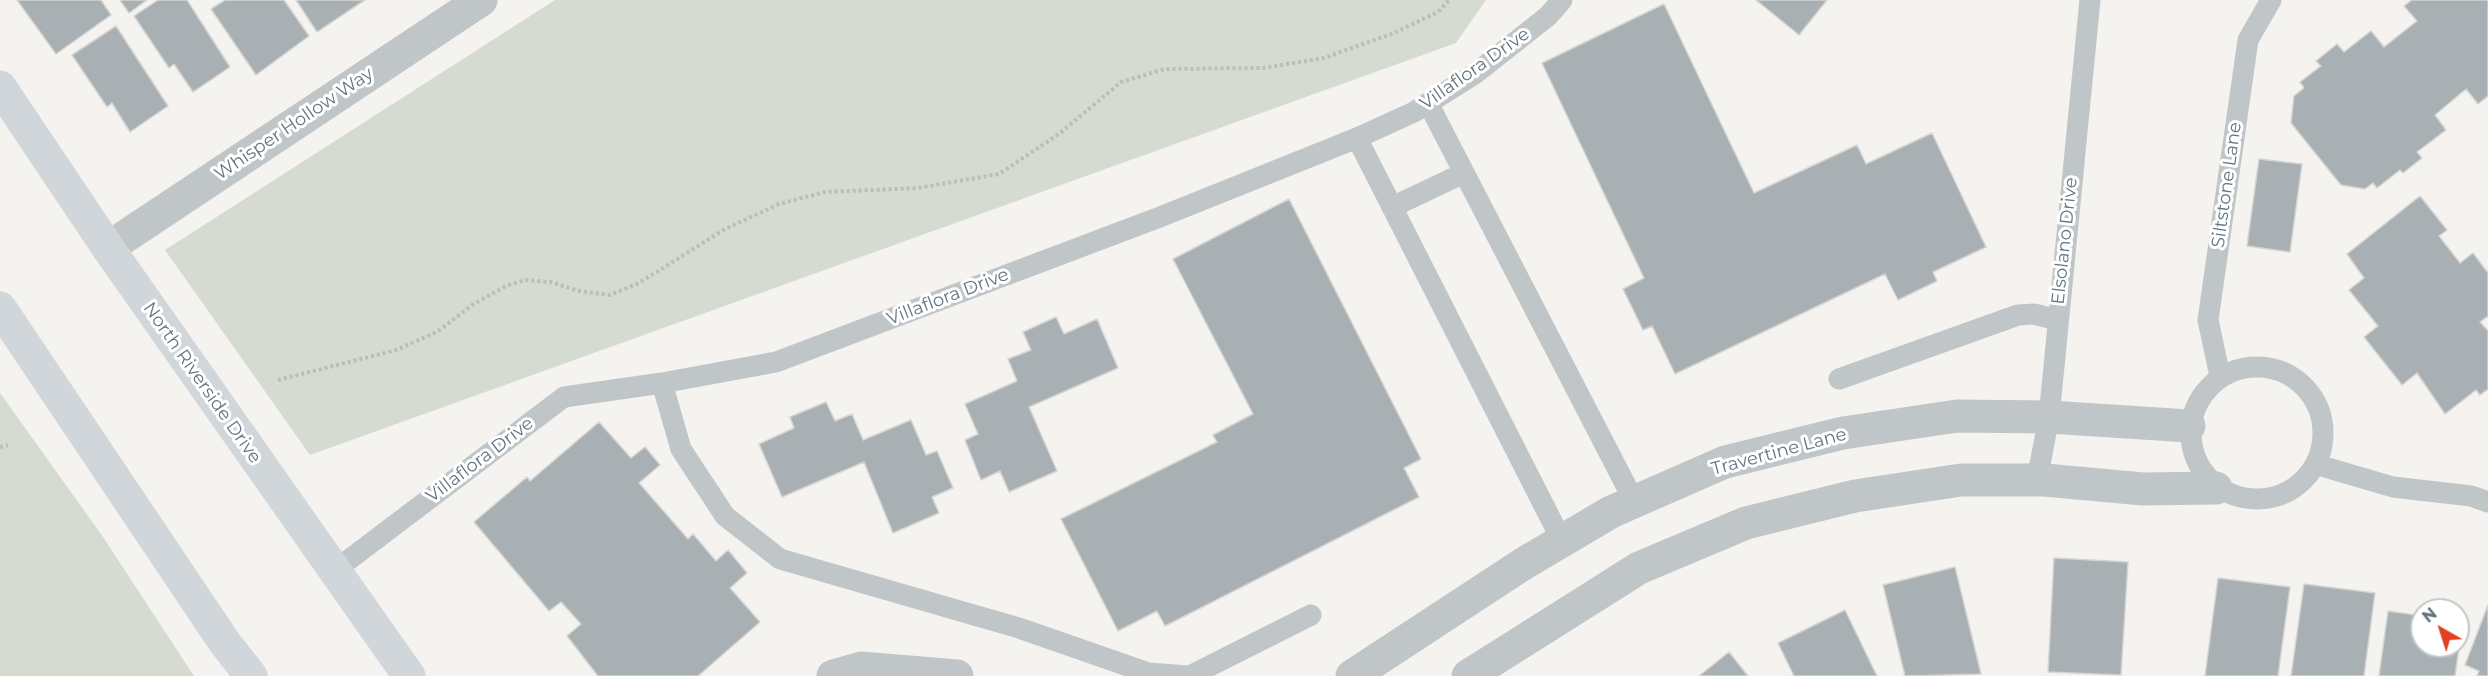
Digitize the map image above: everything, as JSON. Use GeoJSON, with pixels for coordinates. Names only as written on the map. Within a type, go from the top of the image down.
{"type":"FeatureCollection","features":[{"type":"Feature","properties":{"kind":"main road","name":"North Riverside Drive"},"geometry":{"type":"LineString","coordinates":[[0,87],[108,248],[409,676]]}},
{"type":"Feature","properties":{"kind":"main road"},"geometry":{"type":"LineString","coordinates":[[0,308],[225,643],[251,676]]}},
{"type":"Feature","properties":{"kind":"street","name":"Whisper Hollow Way"},"geometry":{"type":"LineString","coordinates":[[108,248],[481,0]]}},
{"type":"Feature","properties":{"kind":"street","name":"Travertine Lane"},"geometry":{"type":"LineString","coordinates":[[1352,676],[1611,512],[1725,462],[1843,433],[1957,416],[2049,417],[2189,426]]}},
{"type":"Feature","properties":{"kind":"street"},"geometry":{"type":"LineString","coordinates":[[1468,676],[1639,568],[1746,523],[1856,496],[1949,482],[2037,480],[2144,489],[2216,488]]}},
{"type":"Feature","properties":{"kind":"street"},"geometry":{"type":"LineString","coordinates":[[833,676],[861,668],[957,676]]}},
{"type":"Feature","properties":{"kind":"lane","name":"Villaflora Drive"},"geometry":{"type":"LineString","coordinates":[[334,571],[564,397],[662,383],[776,362],[1160,218],[1357,138],[1428,103],[1476,73],[1548,16],[1562,0]]}},
{"type":"Feature","properties":{"kind":"lane","name":"Elsolano Drive"},"geometry":{"type":"LineString","coordinates":[[2037,480],[2049,417],[2090,0]]}},
{"type":"Feature","properties":{"kind":"lane","name":"Siltstone Lane"},"geometry":{"type":"LineString","coordinates":[[2220,376],[2208,320],[2248,40],[2271,0]]}},
{"type":"Feature","properties":{"kind":"lane"},"geometry":{"type":"LineString","coordinates":[[1428,103],[1634,501]]}},
{"type":"Feature","properties":{"kind":"lane"},"geometry":{"type":"LineString","coordinates":[[1357,138],[1562,541]]}},
{"type":"Feature","properties":{"kind":"lane"},"geometry":{"type":"LineString","coordinates":[[1392,207],[1464,173]]}},
{"type":"Feature","properties":{"kind":"lane"},"geometry":{"type":"LineString","coordinates":[[1839,379],[2018,315],[2034,314],[2057,320]]}},
{"type":"Feature","properties":{"kind":"lane"},"geometry":{"type":"LineString","coordinates":[[2263,365],[2304,383],[2325,421],[2318,465],[2290,493],[2252,501],[2216,488],[2194,461],[2189,426],[2199,397],[2220,376],[2263,365]]}},
{"type":"Feature","properties":{"kind":"lane"},"geometry":{"type":"LineString","coordinates":[[662,383],[681,449],[725,516],[780,559],[1019,628],[1148,673],[1189,676],[1311,615]]}},
{"type":"Feature","properties":{"kind":"lane"},"geometry":{"type":"LineString","coordinates":[[2318,465],[2392,487],[2471,496],[2488,502]]}},
{"type":"Feature","properties":{"kind":"path"},"geometry":{"type":"LineString","coordinates":[[278,380],[396,350],[437,332],[472,305],[506,285],[525,280],[551,282],[579,291],[610,295],[639,283],[725,229],[779,204],[825,192],[918,188],[999,174],[1059,134],[1120,82],[1165,69],[1263,68],[1324,58],[1394,33],[1438,12],[1449,0]]}},
{"type":"Feature","properties":{"kind":"path"},"geometry":{"type":"LineString","coordinates":[[0,447],[8,445]]}},
{"type":"Feature","properties":{"kind":"shaded area"},"geometry":{"type":"Polygon","coordinates":[[[555,0],[1486,0],[1456,43],[310,455],[165,250],[555,0]]]}},
{"type":"Feature","properties":{"kind":"shaded area"},"geometry":{"type":"Polygon","coordinates":[[[0,393],[101,534],[194,676],[0,676],[0,393]]]}},
{"type":"Feature","properties":{"kind":"building"},"geometry":{"type":"Polygon","coordinates":[[[17,0],[101,0],[111,15],[56,54],[17,0]]]}},
{"type":"Feature","properties":{"kind":"building"},"geometry":{"type":"Polygon","coordinates":[[[120,0],[147,0],[129,13],[120,0]]]}},
{"type":"Feature","properties":{"kind":"building"},"geometry":{"type":"Polygon","coordinates":[[[158,0],[187,0],[230,67],[193,92],[174,64],[169,68],[134,16],[158,0]]]}},
{"type":"Feature","properties":{"kind":"building"},"geometry":{"type":"Polygon","coordinates":[[[225,0],[284,0],[309,36],[256,75],[211,9],[225,0]]]}},
{"type":"Feature","properties":{"kind":"building"},"geometry":{"type":"Polygon","coordinates":[[[296,0],[365,0],[317,32],[296,0]]]}},
{"type":"Feature","properties":{"kind":"building"},"geometry":{"type":"Polygon","coordinates":[[[1756,0],[1827,0],[1799,35],[1756,0]]]}},
{"type":"Feature","properties":{"kind":"building"},"geometry":{"type":"Polygon","coordinates":[[[2412,0],[2488,0],[2488,96],[2478,104],[2466,89],[2435,115],[2446,130],[2417,152],[2422,158],[2403,173],[2400,170],[2377,188],[2373,183],[2365,189],[2341,185],[2291,123],[2294,96],[2304,88],[2300,82],[2321,66],[2316,61],[2337,44],[2344,52],[2371,31],[2384,47],[2417,21],[2404,6],[2412,0]]]}},
{"type":"Feature","properties":{"kind":"building"},"geometry":{"type":"Polygon","coordinates":[[[1664,4],[1754,193],[1857,145],[1866,164],[1932,133],[1986,247],[1933,272],[1937,281],[1898,300],[1885,274],[1675,374],[1652,326],[1643,330],[1623,289],[1644,278],[1542,63],[1664,4]]]}},
{"type":"Feature","properties":{"kind":"building"},"geometry":{"type":"Polygon","coordinates":[[[116,26],[168,106],[130,132],[112,103],[107,107],[72,55],[116,26]]]}},
{"type":"Feature","properties":{"kind":"building"},"geometry":{"type":"Polygon","coordinates":[[[2259,159],[2302,164],[2290,252],[2247,246],[2259,159]]]}},
{"type":"Feature","properties":{"kind":"building"},"geometry":{"type":"Polygon","coordinates":[[[2420,196],[2447,230],[2439,236],[2460,263],[2473,253],[2488,273],[2488,316],[2480,322],[2488,331],[2488,389],[2480,395],[2476,390],[2445,414],[2417,373],[2402,385],[2364,337],[2378,326],[2349,290],[2364,278],[2347,254],[2420,196]]]}},
{"type":"Feature","properties":{"kind":"building"},"geometry":{"type":"Polygon","coordinates":[[[1289,199],[1421,459],[1404,468],[1419,497],[1165,626],[1157,611],[1118,631],[1061,519],[1217,442],[1213,435],[1253,414],[1173,259],[1289,199]]]}},
{"type":"Feature","properties":{"kind":"building"},"geometry":{"type":"Polygon","coordinates":[[[1056,317],[1064,334],[1097,319],[1118,368],[1029,407],[1057,471],[1009,492],[1000,471],[981,480],[965,440],[978,434],[965,404],[1017,381],[1008,359],[1031,350],[1023,332],[1056,317]]]}},
{"type":"Feature","properties":{"kind":"building"},"geometry":{"type":"Polygon","coordinates":[[[826,402],[835,421],[852,414],[863,440],[911,420],[926,455],[937,451],[953,488],[932,497],[939,513],[893,533],[864,462],[782,497],[759,444],[794,428],[790,417],[826,402]]]}},
{"type":"Feature","properties":{"kind":"building"},"geometry":{"type":"Polygon","coordinates":[[[599,422],[631,458],[645,447],[660,465],[639,483],[688,539],[693,534],[716,561],[728,550],[747,573],[730,588],[760,622],[698,676],[598,676],[567,636],[581,624],[561,602],[549,611],[474,522],[527,477],[530,481],[599,422]]]}},
{"type":"Feature","properties":{"kind":"building"},"geometry":{"type":"Polygon","coordinates":[[[2054,558],[2128,562],[2121,675],[2048,672],[2054,558]]]}},
{"type":"Feature","properties":{"kind":"building"},"geometry":{"type":"Polygon","coordinates":[[[1955,567],[1981,674],[1905,676],[1883,585],[1955,567]]]}},
{"type":"Feature","properties":{"kind":"building"},"geometry":{"type":"Polygon","coordinates":[[[2218,578],[2290,587],[2278,676],[2205,676],[2218,578]]]}},
{"type":"Feature","properties":{"kind":"building"},"geometry":{"type":"Polygon","coordinates":[[[2304,584],[2375,593],[2364,676],[2291,676],[2304,584]]]}},
{"type":"Feature","properties":{"kind":"building"},"geometry":{"type":"Polygon","coordinates":[[[2488,605],[2488,676],[2477,676],[2479,671],[2465,665],[2468,658],[2470,658],[2470,652],[2488,605]]]}},
{"type":"Feature","properties":{"kind":"building"},"geometry":{"type":"Polygon","coordinates":[[[1845,610],[1877,676],[1794,676],[1778,643],[1845,610]]]}},
{"type":"Feature","properties":{"kind":"building"},"geometry":{"type":"Polygon","coordinates":[[[2388,611],[2410,614],[2410,658],[2458,658],[2455,676],[2379,676],[2388,611]]]}},
{"type":"Feature","properties":{"kind":"building"},"geometry":{"type":"Polygon","coordinates":[[[1729,652],[1748,676],[1699,676],[1729,652]]]}}]}
